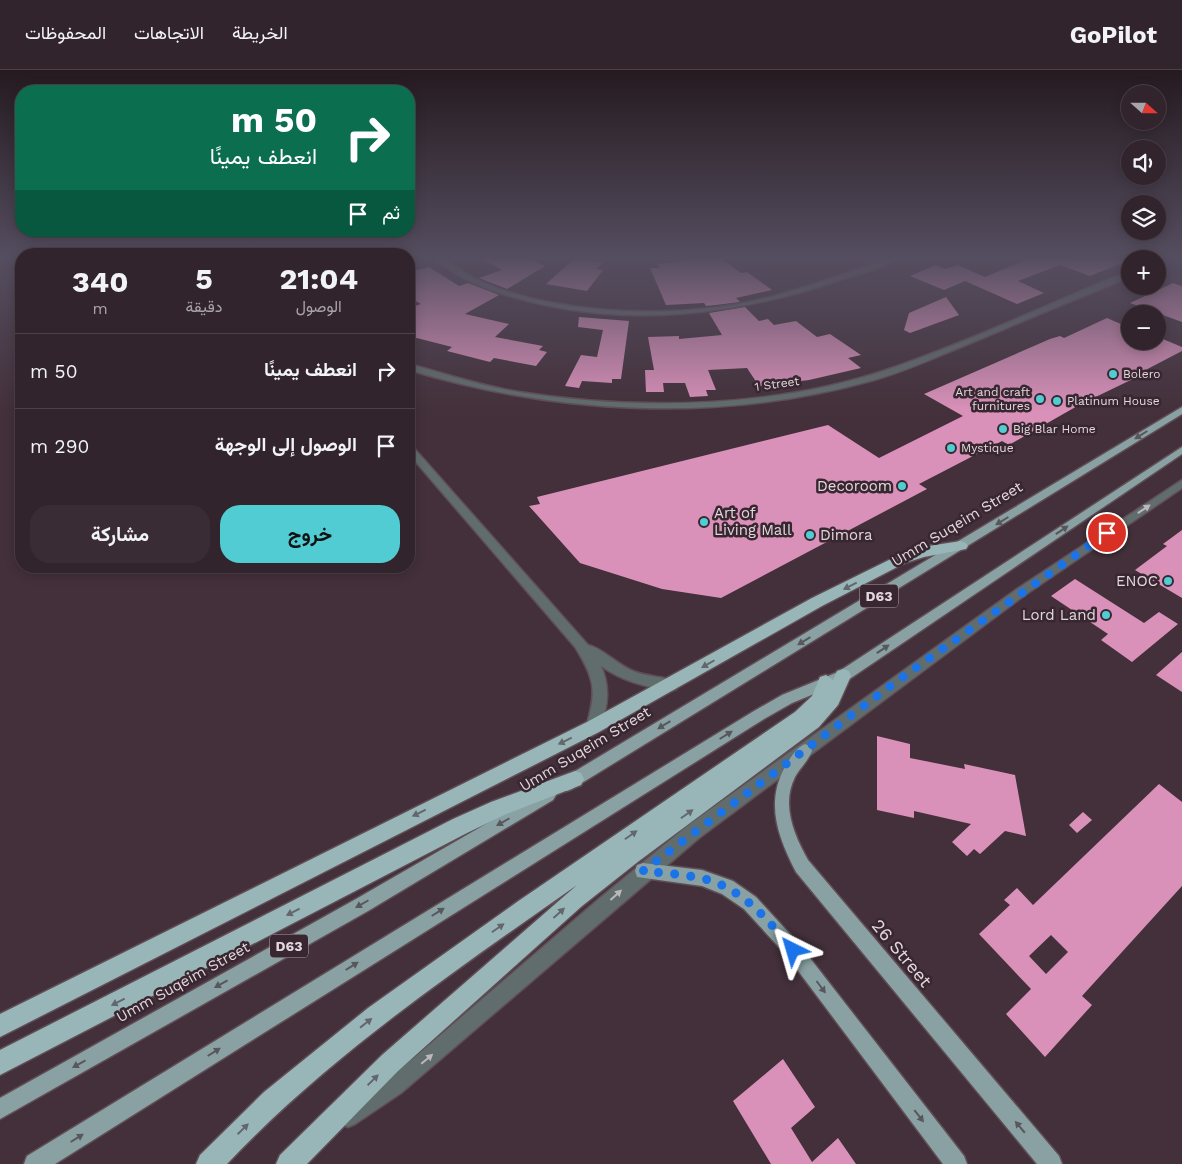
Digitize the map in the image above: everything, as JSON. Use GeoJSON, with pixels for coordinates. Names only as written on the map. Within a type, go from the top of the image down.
{"type":"FeatureCollection","features":[{"type":"Feature","properties":{"kind":"highway"},"geometry":{"type":"LineString","coordinates":[[0,1026],[593,727],[817,602],[900,560],[922,552],[960,546]]}},
{"type":"Feature","properties":{"kind":"highway"},"geometry":{"type":"LineString","coordinates":[[289,1164],[315,1136],[413,1042],[575,899],[632,854],[813,722],[832,700],[834,679]]}},
{"type":"Feature","properties":{"kind":"highway"},"geometry":{"type":"LineString","coordinates":[[209,1164],[260,1113],[370,1021],[544,896],[802,717],[818,701],[834,679]]}},
{"type":"Feature","properties":{"kind":"highway"},"geometry":{"type":"LineString","coordinates":[[0,1063],[453,830],[498,808],[575,779]]}},
{"type":"Feature","properties":{"kind":"main road","name":"Umm Suqeim Street"},"geometry":{"type":"LineString","coordinates":[[0,1109],[354,909],[575,779],[1182,410]]}},
{"type":"Feature","properties":{"kind":"main road"},"geometry":{"type":"LineString","coordinates":[[35,1164],[759,715],[834,679],[1182,450]]}},
{"type":"Feature","properties":{"kind":"main road","name":"26 Street"},"geometry":{"type":"LineString","coordinates":[[805,751],[786,776],[782,791],[781,809],[784,828],[791,847],[802,866],[1052,1164]]}},
{"type":"Feature","properties":{"kind":"main road"},"geometry":{"type":"LineString","coordinates":[[643,871],[702,878],[727,887],[750,903],[793,950],[956,1164]]}},
{"type":"Feature","properties":{"kind":"street"},"geometry":{"type":"LineString","coordinates":[[593,310],[657,313],[695,310]]}},
{"type":"Feature","properties":{"kind":"street","name":"1 Street"},"geometry":{"type":"LineString","coordinates":[[415,369],[489,388],[572,400],[672,404],[768,398],[830,388],[888,373],[1042,310]]}},
{"type":"Feature","properties":{"kind":"street"},"geometry":{"type":"LineString","coordinates":[[415,455],[580,643],[599,673],[602,682],[601,702],[593,727]]}},
{"type":"Feature","properties":{"kind":"street"},"geometry":{"type":"LineString","coordinates":[[315,1136],[356,1112],[424,1061],[554,952],[643,871],[692,832],[1021,592],[1182,483]]}},
{"type":"Feature","properties":{"kind":"street"},"geometry":{"type":"LineString","coordinates":[[580,643],[620,673],[642,681],[671,685]]}},
{"type":"Feature","properties":{"kind":"building"},"geometry":{"type":"Polygon","coordinates":[[[415,310],[472,310],[465,314],[509,324],[495,337],[543,346],[539,350],[547,352],[536,366],[494,358],[490,362],[447,351],[452,347],[415,338],[415,310]]]}},
{"type":"Feature","properties":{"kind":"building"},"geometry":{"type":"Polygon","coordinates":[[[727,310],[748,310],[759,321],[768,319],[774,325],[796,321],[817,337],[830,334],[861,355],[848,358],[861,368],[809,380],[759,386],[747,368],[708,370],[716,390],[706,390],[708,396],[690,397],[685,383],[663,383],[664,392],[646,392],[645,370],[654,370],[648,337],[679,336],[679,339],[722,335],[709,313],[727,310]]]}},
{"type":"Feature","properties":{"kind":"building"},"geometry":{"type":"Polygon","coordinates":[[[916,310],[955,310],[959,315],[910,333],[904,330],[909,313],[916,310]]]}},
{"type":"Feature","properties":{"kind":"building"},"geometry":{"type":"Polygon","coordinates":[[[1166,310],[1182,310],[1182,322],[1166,316],[1166,310]]]}},
{"type":"Feature","properties":{"kind":"building"},"geometry":{"type":"Polygon","coordinates":[[[579,317],[629,321],[621,379],[612,379],[612,383],[582,381],[579,388],[565,386],[581,355],[597,357],[603,330],[578,327],[579,317]]]}},
{"type":"Feature","properties":{"kind":"building","name":"Art of Living Mall"},"geometry":{"type":"Polygon","coordinates":[[[1107,318],[1121,324],[1121,350],[1166,350],[1166,340],[1182,347],[1182,351],[1134,376],[1137,377],[1079,405],[1009,445],[1002,441],[919,484],[927,489],[721,598],[662,589],[580,563],[529,506],[540,504],[537,497],[828,425],[879,458],[963,416],[924,394],[1050,339],[1060,336],[1064,338],[1107,318]]]}},
{"type":"Feature","properties":{"kind":"building"},"geometry":{"type":"Polygon","coordinates":[[[1182,530],[1182,598],[1135,570],[1167,546],[1163,544],[1182,530]]]}},
{"type":"Feature","properties":{"kind":"building","name":"Lord Land"},"geometry":{"type":"Polygon","coordinates":[[[1075,579],[1144,623],[1159,612],[1178,624],[1132,662],[1101,640],[1108,634],[1051,596],[1075,579]]]}},
{"type":"Feature","properties":{"kind":"building"},"geometry":{"type":"Polygon","coordinates":[[[1182,652],[1182,692],[1156,675],[1182,652]]]}},
{"type":"Feature","properties":{"kind":"building"},"geometry":{"type":"Polygon","coordinates":[[[877,736],[910,744],[910,758],[965,769],[964,764],[1015,775],[1026,836],[1005,831],[980,854],[974,849],[967,856],[952,842],[971,824],[914,811],[914,818],[877,810],[877,736]]]}},
{"type":"Feature","properties":{"kind":"building"},"geometry":{"type":"Polygon","coordinates":[[[1159,784],[1182,802],[1182,886],[1082,996],[1092,1005],[1045,1057],[1006,1014],[1031,989],[979,934],[1010,905],[1004,900],[1017,888],[1033,905],[1159,784]],[[1051,935],[1029,956],[1046,974],[1068,952],[1051,935]]]}},
{"type":"Feature","properties":{"kind":"building"},"geometry":{"type":"Polygon","coordinates":[[[1083,812],[1092,820],[1077,833],[1069,825],[1083,812]]]}},
{"type":"Feature","properties":{"kind":"building"},"geometry":{"type":"Polygon","coordinates":[[[783,1059],[815,1107],[791,1128],[812,1162],[838,1138],[856,1164],[771,1164],[733,1101],[783,1059]]]}},
{"type":"Feature","properties":{"kind":"place","name":"Bolero"},"geometry":{"type":"Point","coordinates":[1113,374]}},
{"type":"Feature","properties":{"kind":"place","name":"Art and craft furnitures"},"geometry":{"type":"Point","coordinates":[1040,399]}},
{"type":"Feature","properties":{"kind":"place","name":"Platinum House"},"geometry":{"type":"Point","coordinates":[1057,401]}},
{"type":"Feature","properties":{"kind":"place","name":"Big Blar Home"},"geometry":{"type":"Point","coordinates":[1003,429]}},
{"type":"Feature","properties":{"kind":"place","name":"Mystique"},"geometry":{"type":"Point","coordinates":[951,448]}},
{"type":"Feature","properties":{"kind":"place","name":"Decoroom"},"geometry":{"type":"Point","coordinates":[902,486]}},
{"type":"Feature","properties":{"kind":"place","name":"Art of Living Mall"},"geometry":{"type":"Point","coordinates":[704,522]}},
{"type":"Feature","properties":{"kind":"place","name":"Dimora"},"geometry":{"type":"Point","coordinates":[810,535]}},
{"type":"Feature","properties":{"kind":"place","name":"ENOC"},"geometry":{"type":"Point","coordinates":[1168,581]}},
{"type":"Feature","properties":{"kind":"place","name":"Lord Land"},"geometry":{"type":"Point","coordinates":[1106,615]}},
{"type":"Feature","properties":{"kind":"route"},"geometry":{"type":"LineString","coordinates":[[793,950],[765,917],[739,894],[727,887],[702,878],[643,871],[692,832],[805,751],[897,681],[1107,533]]}}]}
